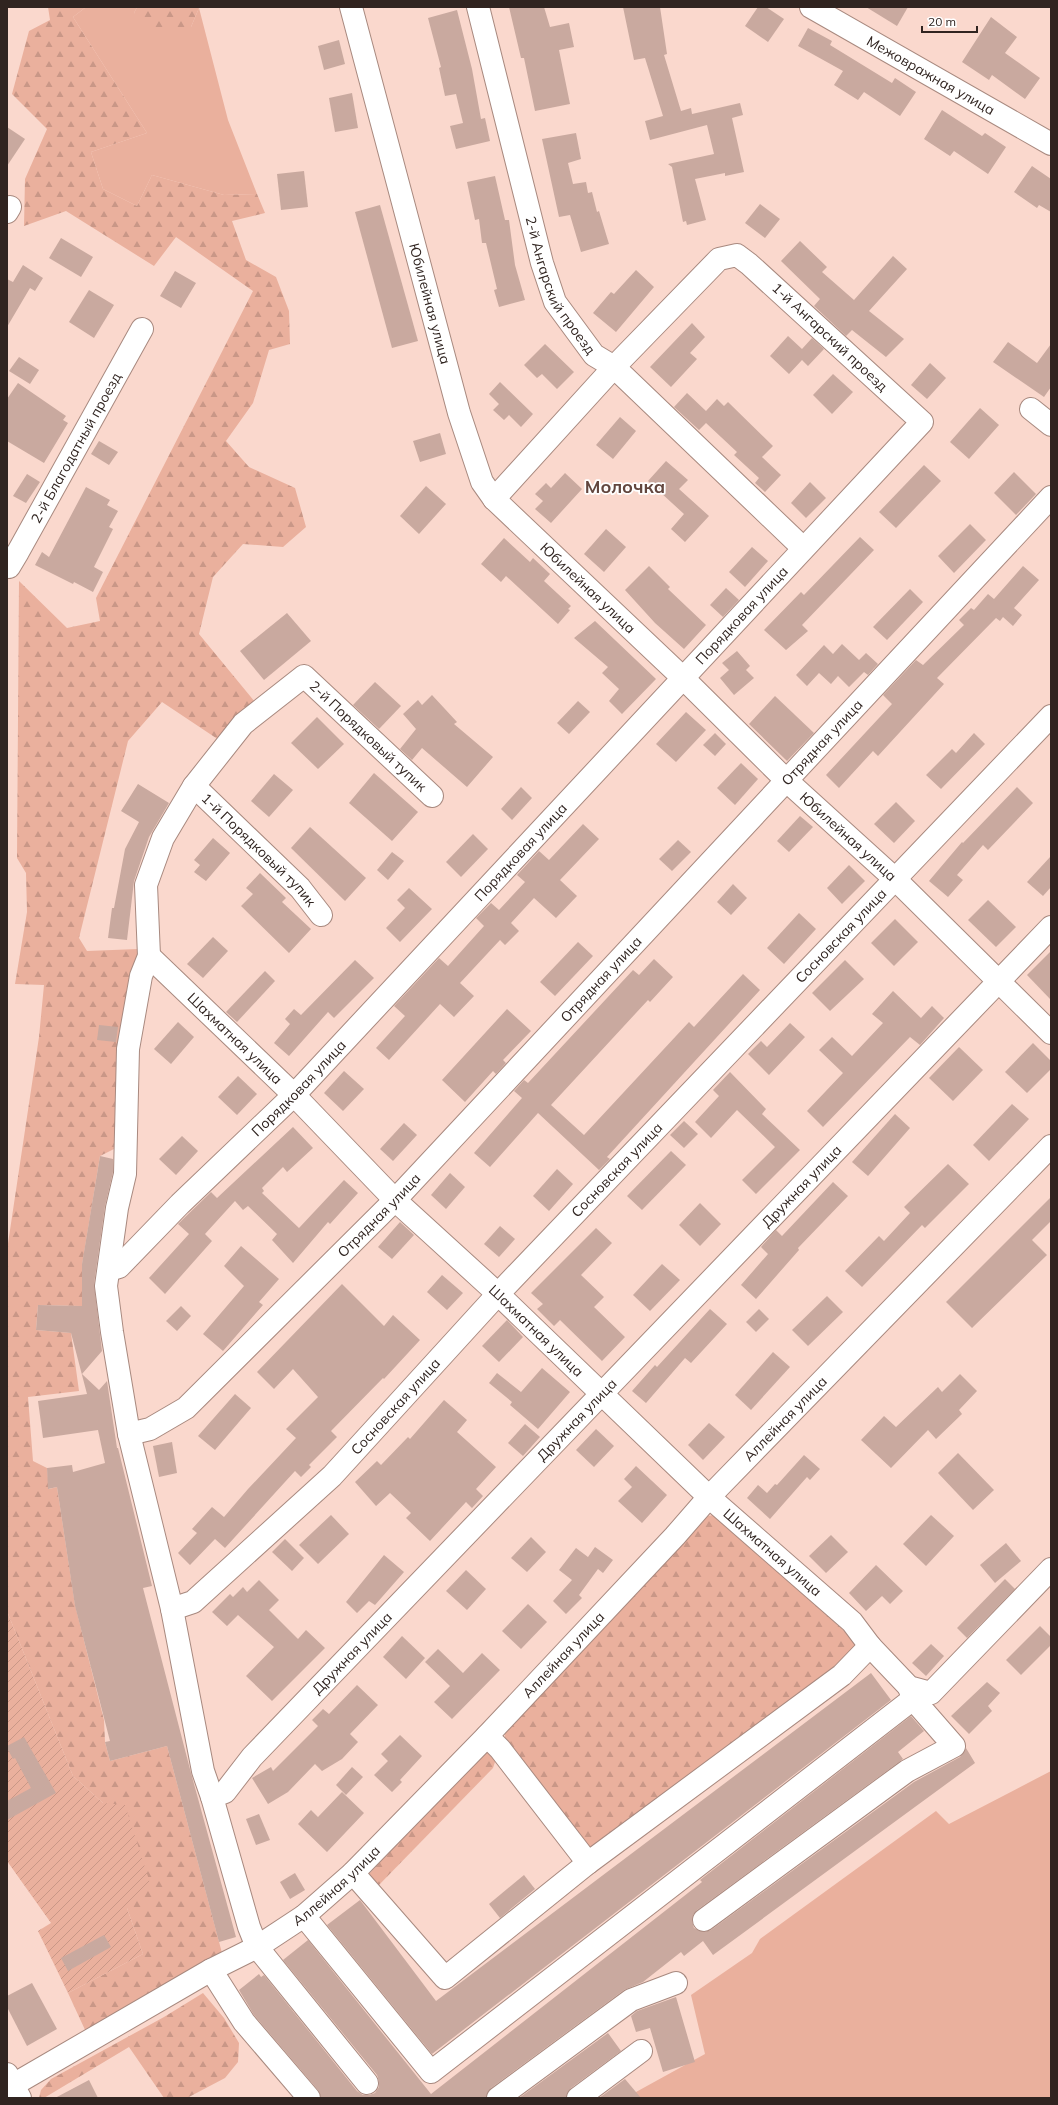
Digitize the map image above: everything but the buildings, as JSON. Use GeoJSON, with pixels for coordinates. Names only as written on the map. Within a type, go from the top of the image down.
{"type":"FeatureCollection","features":[{"type":"Feature","properties":{"kind":"street","name":"Юбилейная улица"},"geometry":{"type":"LineString","coordinates":[[351,7],[459,413],[482,482],[494,499],[682,677],[787,781],[895,879],[1051,1033]]}},
{"type":"Feature","properties":{"kind":"street","name":"2-й Ангарский проезд"},"geometry":{"type":"LineString","coordinates":[[478,7],[542,263],[555,302],[594,355],[614,367],[804,548]]}},
{"type":"Feature","properties":{"kind":"street","name":"Межовражная улица"},"geometry":{"type":"LineString","coordinates":[[811,7],[1051,144]]}},
{"type":"Feature","properties":{"kind":"street","name":"1-й Ангарский проезд"},"geometry":{"type":"LineString","coordinates":[[614,367],[719,259],[737,255],[750,264],[922,422]]}},
{"type":"Feature","properties":{"kind":"street","name":"2-й Благодатный проезд"},"geometry":{"type":"LineString","coordinates":[[8,567],[142,329]]}},
{"type":"Feature","properties":{"kind":"street"},"geometry":{"type":"LineString","coordinates":[[494,499],[614,367]]}},
{"type":"Feature","properties":{"kind":"street"},"geometry":{"type":"LineString","coordinates":[[1031,409],[1051,425]]}},
{"type":"Feature","properties":{"kind":"street","name":"Порядковая улица"},"geometry":{"type":"LineString","coordinates":[[109,1270],[119,1267],[180,1204],[294,1095],[682,677],[922,422]]}},
{"type":"Feature","properties":{"kind":"street","name":"Отрядная улица"},"geometry":{"type":"LineString","coordinates":[[129,1434],[150,1429],[186,1408],[395,1200],[1051,497]]}},
{"type":"Feature","properties":{"kind":"street","name":"2-й Порядковый тупик"},"geometry":{"type":"LineString","coordinates":[[194,786],[244,724],[304,676],[432,796]]}},
{"type":"Feature","properties":{"kind":"street","name":"Сосновская улица"},"geometry":{"type":"LineString","coordinates":[[172,1609],[193,1602],[332,1476],[498,1294],[1051,716]]}},
{"type":"Feature","properties":{"kind":"street"},"geometry":{"type":"LineString","coordinates":[[194,786],[163,838],[146,885],[149,956],[141,976],[128,1049],[126,1174],[117,1208],[106,1286],[112,1332],[129,1434],[172,1609],[203,1771],[212,1797],[249,1927],[257,1946],[367,2084]]}},
{"type":"Feature","properties":{"kind":"street","name":"1-й Порядковый тупик"},"geometry":{"type":"LineString","coordinates":[[194,786],[300,888],[321,915]]}},
{"type":"Feature","properties":{"kind":"street","name":"Дружная улица"},"geometry":{"type":"LineString","coordinates":[[212,1797],[225,1792],[252,1757],[1051,927]]}},
{"type":"Feature","properties":{"kind":"street","name":"Шахматная улица"},"geometry":{"type":"LineString","coordinates":[[149,956],[294,1095],[395,1200],[498,1294],[709,1497],[852,1622],[870,1646],[918,1693],[954,1746],[906,1771],[704,1920]]}},
{"type":"Feature","properties":{"kind":"street","name":"Аллейная улица"},"geometry":{"type":"LineString","coordinates":[[14,2086],[211,1970],[257,1946],[304,1916],[353,1873],[487,1736],[675,1536],[709,1497],[1051,1146]]}},
{"type":"Feature","properties":{"kind":"street"},"geometry":{"type":"LineString","coordinates":[[304,1916],[431,2072],[918,1693],[1051,1569]]}},
{"type":"Feature","properties":{"kind":"street"},"geometry":{"type":"LineString","coordinates":[[353,1873],[445,1978],[588,1863],[842,1675],[870,1646]]}},
{"type":"Feature","properties":{"kind":"street"},"geometry":{"type":"LineString","coordinates":[[487,1736],[500,1749],[588,1863]]}},
{"type":"Feature","properties":{"kind":"street"},"geometry":{"type":"LineString","coordinates":[[211,1970],[244,2022],[309,2098]]}},
{"type":"Feature","properties":{"kind":"street"},"geometry":{"type":"LineString","coordinates":[[498,2098],[631,2000],[676,1983]]}},
{"type":"Feature","properties":{"kind":"street"},"geometry":{"type":"LineString","coordinates":[[578,2098],[641,2051]]}},
{"type":"Feature","properties":{"kind":"green space"},"geometry":{"type":"Polygon","coordinates":[[[48,7],[86,7],[73,17],[147,133],[91,152],[103,189],[137,206],[152,175],[224,195],[257,194],[265,213],[232,221],[246,260],[276,277],[289,311],[290,344],[269,350],[253,403],[226,441],[249,467],[295,488],[306,527],[283,547],[243,544],[213,577],[199,634],[255,702],[219,740],[162,702],[128,741],[79,938],[87,951],[138,949],[122,1145],[100,1156],[82,1265],[82,1306],[38,1305],[36,1330],[71,1333],[79,1391],[28,1397],[33,1461],[47,1468],[49,1489],[57,1487],[75,1605],[104,1720],[105,1742],[110,1761],[167,1746],[222,1953],[86,2032],[68,1993],[143,1954],[127,1908],[103,1803],[73,1776],[7,1611],[7,1250],[39,1037],[44,985],[15,984],[27,912],[26,873],[17,858],[19,581],[67,628],[100,621],[96,598],[253,291],[176,237],[154,266],[66,211],[24,226],[25,179],[47,129],[12,94],[29,31],[50,20],[48,7]]]}},
{"type":"Feature","properties":{"kind":"green space"},"geometry":{"type":"Polygon","coordinates":[[[86,7],[137,7],[134,13],[191,27],[199,8],[228,120],[257,194],[224,195],[152,175],[137,206],[103,189],[91,152],[147,133],[73,17],[86,7]]]}},
{"type":"Feature","properties":{"kind":"green space"},"geometry":{"type":"Polygon","coordinates":[[[137,7],[199,8],[191,27],[156,32],[134,13],[137,7]]]}},
{"type":"Feature","properties":{"kind":"green space"},"geometry":{"type":"Polygon","coordinates":[[[718,1514],[856,1642],[857,1650],[852,1659],[602,1846],[589,1848],[505,1747],[505,1732],[708,1516],[718,1514]]]}},
{"type":"Feature","properties":{"kind":"green space"},"geometry":{"type":"Polygon","coordinates":[[[7,1611],[73,1776],[103,1803],[125,1805],[150,1883],[127,1908],[143,1954],[68,1993],[38,1931],[51,1923],[7,1861],[7,1611]]]}},
{"type":"Feature","properties":{"kind":"green space"},"geometry":{"type":"Polygon","coordinates":[[[492,1751],[497,1756],[493,1768],[377,1887],[372,1882],[369,1874],[481,1754],[492,1751]]]}},
{"type":"Feature","properties":{"kind":"green space"},"geometry":{"type":"Polygon","coordinates":[[[1051,1771],[1051,2098],[630,2098],[636,2092],[705,2054],[691,1995],[752,1953],[760,1939],[936,1811],[949,1824],[1051,1771]]]}},
{"type":"Feature","properties":{"kind":"green space"},"geometry":{"type":"Polygon","coordinates":[[[203,1993],[224,2018],[239,2043],[238,2062],[225,2078],[187,2098],[164,2098],[129,2047],[44,2098],[39,2098],[41,2090],[51,2079],[164,2017],[203,1993]]]}},
{"type":"Feature","properties":{"kind":"district","name":"Молочка"},"geometry":{"type":"Point","coordinates":[625,486]}}]}
